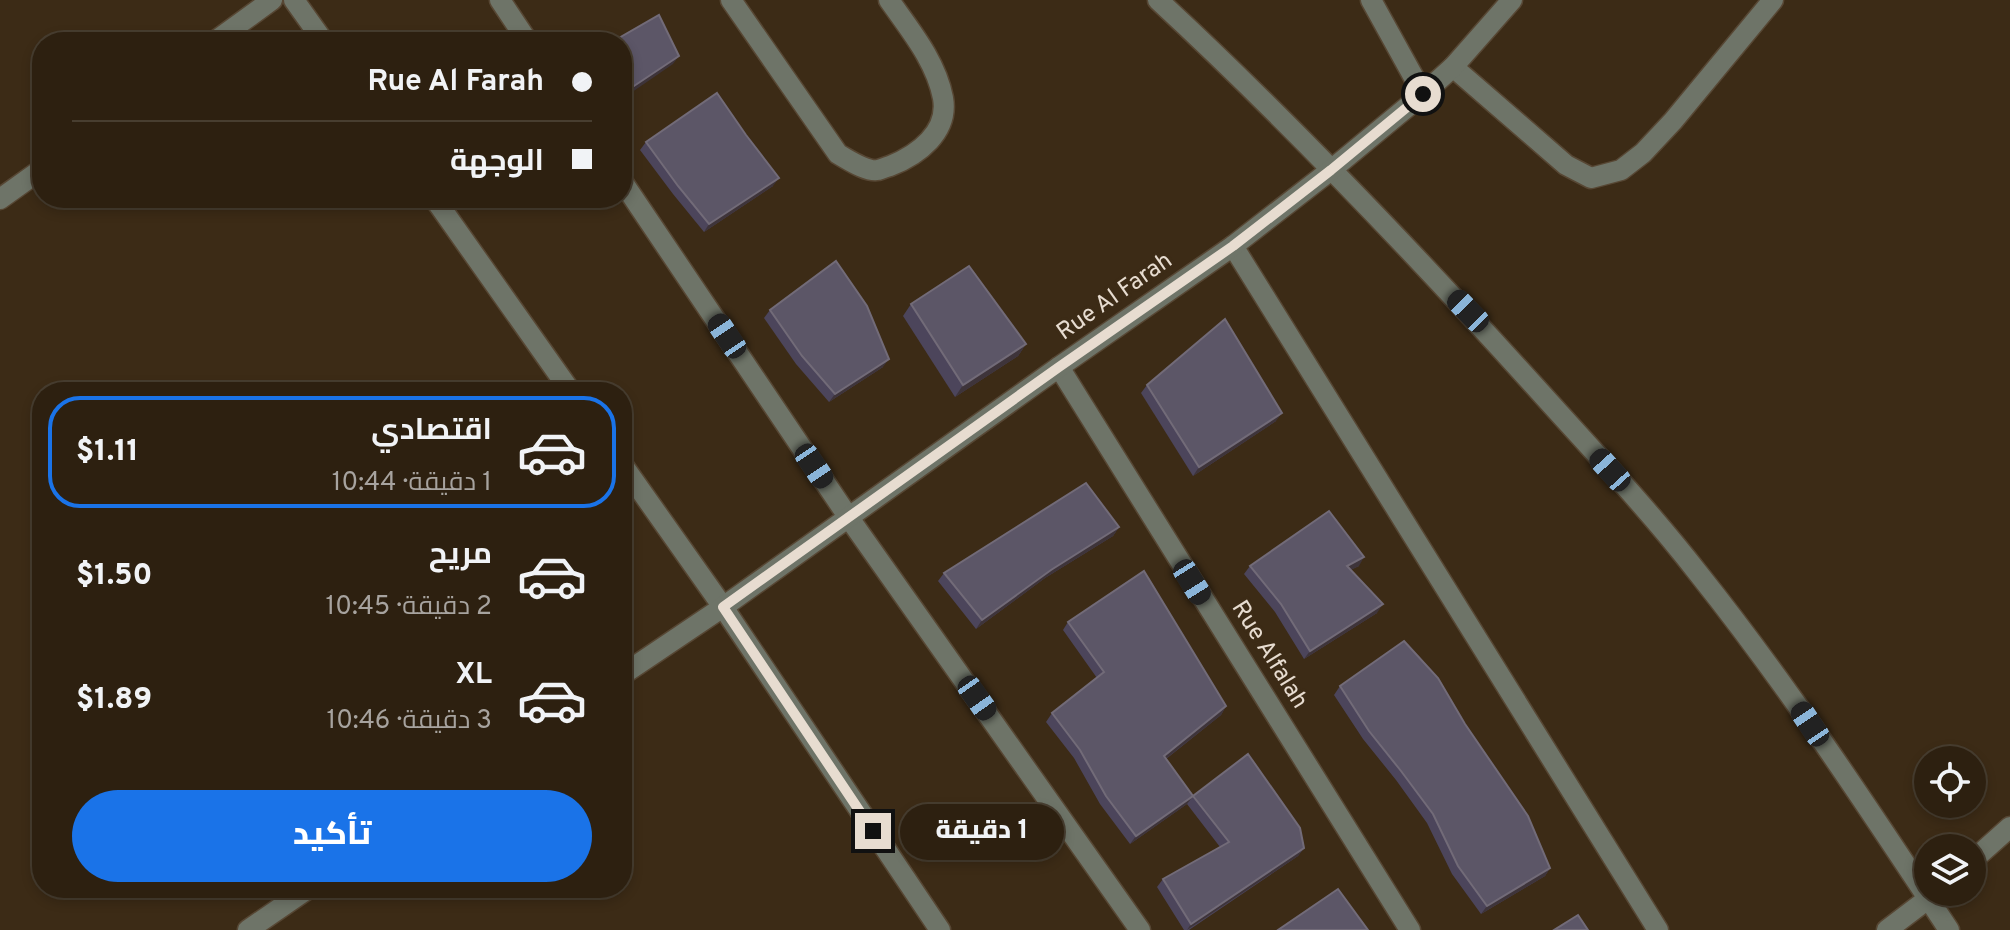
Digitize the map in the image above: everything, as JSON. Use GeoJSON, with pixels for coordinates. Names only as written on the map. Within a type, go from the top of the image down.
{"type":"FeatureCollection","features":[{"type":"Feature","properties":{"kind":"street"},"geometry":{"type":"LineString","coordinates":[[228,32],[272,0]]}},
{"type":"Feature","properties":{"kind":"street"},"geometry":{"type":"LineString","coordinates":[[294,0],[317,32]]}},
{"type":"Feature","properties":{"kind":"street"},"geometry":{"type":"LineString","coordinates":[[500,0],[521,32]]}},
{"type":"Feature","properties":{"kind":"street"},"geometry":{"type":"LineString","coordinates":[[731,0],[838,154],[876,171],[907,159],[932,139],[943,119],[944,100],[932,64],[889,0]]}},
{"type":"Feature","properties":{"kind":"street"},"geometry":{"type":"LineString","coordinates":[[1158,0],[1331,170],[1468,311],[1600,458],[1698,572],[1793,698],[1914,869]]}},
{"type":"Feature","properties":{"kind":"street"},"geometry":{"type":"LineString","coordinates":[[1371,0],[1423,94]]}},
{"type":"Feature","properties":{"kind":"street","name":"Rue Al Farah"},"geometry":{"type":"LineString","coordinates":[[632,668],[1233,246],[1423,94],[1453,67],[1512,0]]}},
{"type":"Feature","properties":{"kind":"street"},"geometry":{"type":"LineString","coordinates":[[1453,67],[1566,165],[1591,178],[1621,170],[1643,153],[1773,0]]}},
{"type":"Feature","properties":{"kind":"street"},"geometry":{"type":"LineString","coordinates":[[0,199],[32,176]]}},
{"type":"Feature","properties":{"kind":"street"},"geometry":{"type":"LineString","coordinates":[[632,196],[849,518],[1140,930]]}},
{"type":"Feature","properties":{"kind":"street"},"geometry":{"type":"LineString","coordinates":[[441,208],[564,382]]}},
{"type":"Feature","properties":{"kind":"street"},"geometry":{"type":"LineString","coordinates":[[1233,246],[1658,930]]}},
{"type":"Feature","properties":{"kind":"street","name":"Rue Alfalah"},"geometry":{"type":"LineString","coordinates":[[1059,367],[1410,930]]}},
{"type":"Feature","properties":{"kind":"street"},"geometry":{"type":"LineString","coordinates":[[632,478],[723,607],[940,930]]}},
{"type":"Feature","properties":{"kind":"street"},"geometry":{"type":"LineString","coordinates":[[1986,848],[2010,827]]}},
{"type":"Feature","properties":{"kind":"street"},"geometry":{"type":"LineString","coordinates":[[248,930],[294,898]]}},
{"type":"Feature","properties":{"kind":"street"},"geometry":{"type":"LineString","coordinates":[[1887,930],[1919,906]]}},
{"type":"Feature","properties":{"kind":"street"},"geometry":{"type":"LineString","coordinates":[[1938,906],[1949,930]]}},
{"type":"Feature","properties":{"kind":"building"},"geometry":{"type":"Polygon","coordinates":[[[659,15],[679,56],[632,87],[632,32],[629,32],[659,15]]]}},
{"type":"Feature","properties":{"kind":"building"},"geometry":{"type":"Polygon","coordinates":[[[717,93],[779,178],[709,224],[646,142],[717,93]]]}},
{"type":"Feature","properties":{"kind":"building"},"geometry":{"type":"Polygon","coordinates":[[[836,261],[867,306],[889,359],[835,394],[802,356],[770,310],[836,261]]]}},
{"type":"Feature","properties":{"kind":"building"},"geometry":{"type":"Polygon","coordinates":[[[969,266],[1026,344],[963,385],[911,304],[969,266]]]}},
{"type":"Feature","properties":{"kind":"building"},"geometry":{"type":"Polygon","coordinates":[[[1225,319],[1282,413],[1199,467],[1147,385],[1225,319]]]}},
{"type":"Feature","properties":{"kind":"building"},"geometry":{"type":"Polygon","coordinates":[[[1086,483],[1119,527],[1051,570],[982,620],[944,573],[1086,483]]]}},
{"type":"Feature","properties":{"kind":"building"},"geometry":{"type":"Polygon","coordinates":[[[1329,511],[1364,557],[1347,566],[1383,604],[1310,651],[1281,604],[1250,566],[1329,511]]]}},
{"type":"Feature","properties":{"kind":"building"},"geometry":{"type":"Polygon","coordinates":[[[1144,571],[1226,706],[1164,756],[1193,796],[1136,836],[1052,713],[1104,672],[1068,622],[1144,571]]]}},
{"type":"Feature","properties":{"kind":"building"},"geometry":{"type":"Polygon","coordinates":[[[1404,641],[1438,678],[1465,724],[1528,816],[1550,868],[1487,906],[1458,866],[1433,814],[1369,731],[1340,686],[1404,641]]]}},
{"type":"Feature","properties":{"kind":"building"},"geometry":{"type":"Polygon","coordinates":[[[1248,754],[1300,828],[1304,848],[1191,924],[1163,879],[1229,842],[1193,796],[1248,754]]]}},
{"type":"Feature","properties":{"kind":"building"},"geometry":{"type":"Polygon","coordinates":[[[1338,889],[1368,930],[1278,930],[1338,889]]]}},
{"type":"Feature","properties":{"kind":"building"},"geometry":{"type":"Polygon","coordinates":[[[1578,915],[1588,930],[1554,930],[1578,915]]]}},
{"type":"Feature","properties":{"kind":"route"},"geometry":{"type":"LineString","coordinates":[[873,831],[723,607],[1233,246],[1423,94]]}}]}
